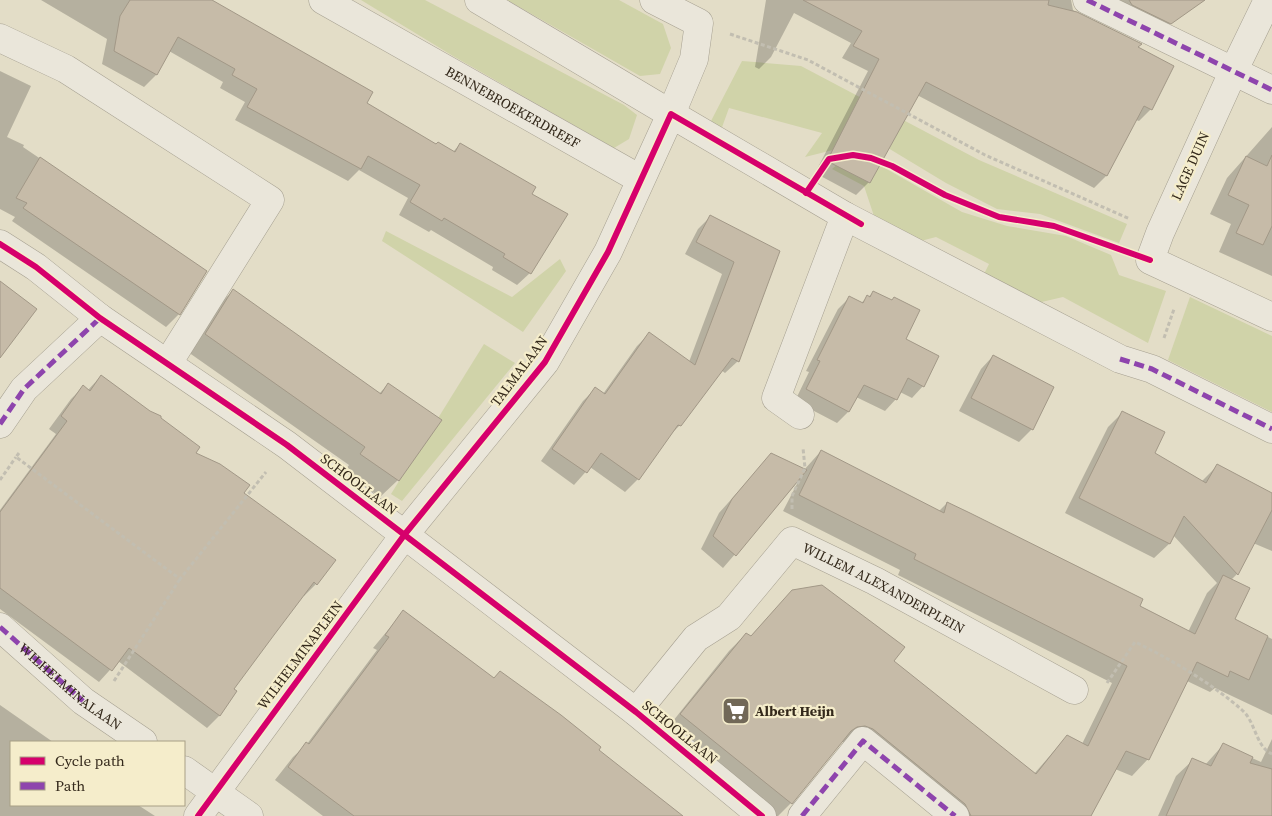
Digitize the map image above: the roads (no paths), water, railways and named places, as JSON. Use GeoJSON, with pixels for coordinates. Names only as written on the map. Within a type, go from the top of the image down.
{"type":"FeatureCollection","features":[{"type":"Feature","properties":{"kind":"street","name":"BENNEBROEKERDREEF"},"geometry":{"type":"LineString","coordinates":[[323,0],[640,180]]}},
{"type":"Feature","properties":{"kind":"street"},"geometry":{"type":"LineString","coordinates":[[479,0],[853,220],[1120,359],[1152,369],[1272,429]]}},
{"type":"Feature","properties":{"kind":"street"},"geometry":{"type":"LineString","coordinates":[[640,180],[694,60],[699,23],[654,0]]}},
{"type":"Feature","properties":{"kind":"street"},"geometry":{"type":"LineString","coordinates":[[1087,0],[1272,90]]}},
{"type":"Feature","properties":{"kind":"street","name":"LAGE DUIN"},"geometry":{"type":"LineString","coordinates":[[1268,0],[1233,72],[1160,233],[1150,260],[1186,275],[1272,317]]}},
{"type":"Feature","properties":{"kind":"street"},"geometry":{"type":"LineString","coordinates":[[0,38],[66,69],[270,200],[168,363]]}},
{"type":"Feature","properties":{"kind":"street","name":"TALMALAAN"},"geometry":{"type":"LineString","coordinates":[[405,534],[545,362],[608,252],[640,180]]}},
{"type":"Feature","properties":{"kind":"street"},"geometry":{"type":"LineString","coordinates":[[800,415],[776,398],[853,220]]}},
{"type":"Feature","properties":{"kind":"street","name":"SCHOOLLAAN"},"geometry":{"type":"LineString","coordinates":[[0,244],[36,267],[100,318],[288,445],[636,712],[762,816]]}},
{"type":"Feature","properties":{"kind":"street"},"geometry":{"type":"LineString","coordinates":[[0,424],[24,389],[100,318]]}},
{"type":"Feature","properties":{"kind":"street","name":"WILHELMINAPLEIN"},"geometry":{"type":"LineString","coordinates":[[215,791],[405,534]]}},
{"type":"Feature","properties":{"kind":"street","name":"WILLEM ALEXANDERPLEIN"},"geometry":{"type":"LineString","coordinates":[[636,712],[696,638],[729,618],[792,541],[875,581],[1074,690]]}},
{"type":"Feature","properties":{"kind":"street","name":"WILHELMINALAAN"},"geometry":{"type":"LineString","coordinates":[[0,627],[90,706],[142,741]]}},
{"type":"Feature","properties":{"kind":"street"},"geometry":{"type":"LineString","coordinates":[[802,816],[862,741],[955,816]]}},
{"type":"Feature","properties":{"kind":"street"},"geometry":{"type":"LineString","coordinates":[[185,771],[249,816]]}},
{"type":"Feature","properties":{"kind":"street"},"geometry":{"type":"LineString","coordinates":[[198,816],[215,791]]}},
{"type":"Feature","properties":{"kind":"place","name":"Albert Heijn"},"geometry":{"type":"Point","coordinates":[736,711]}}]}
